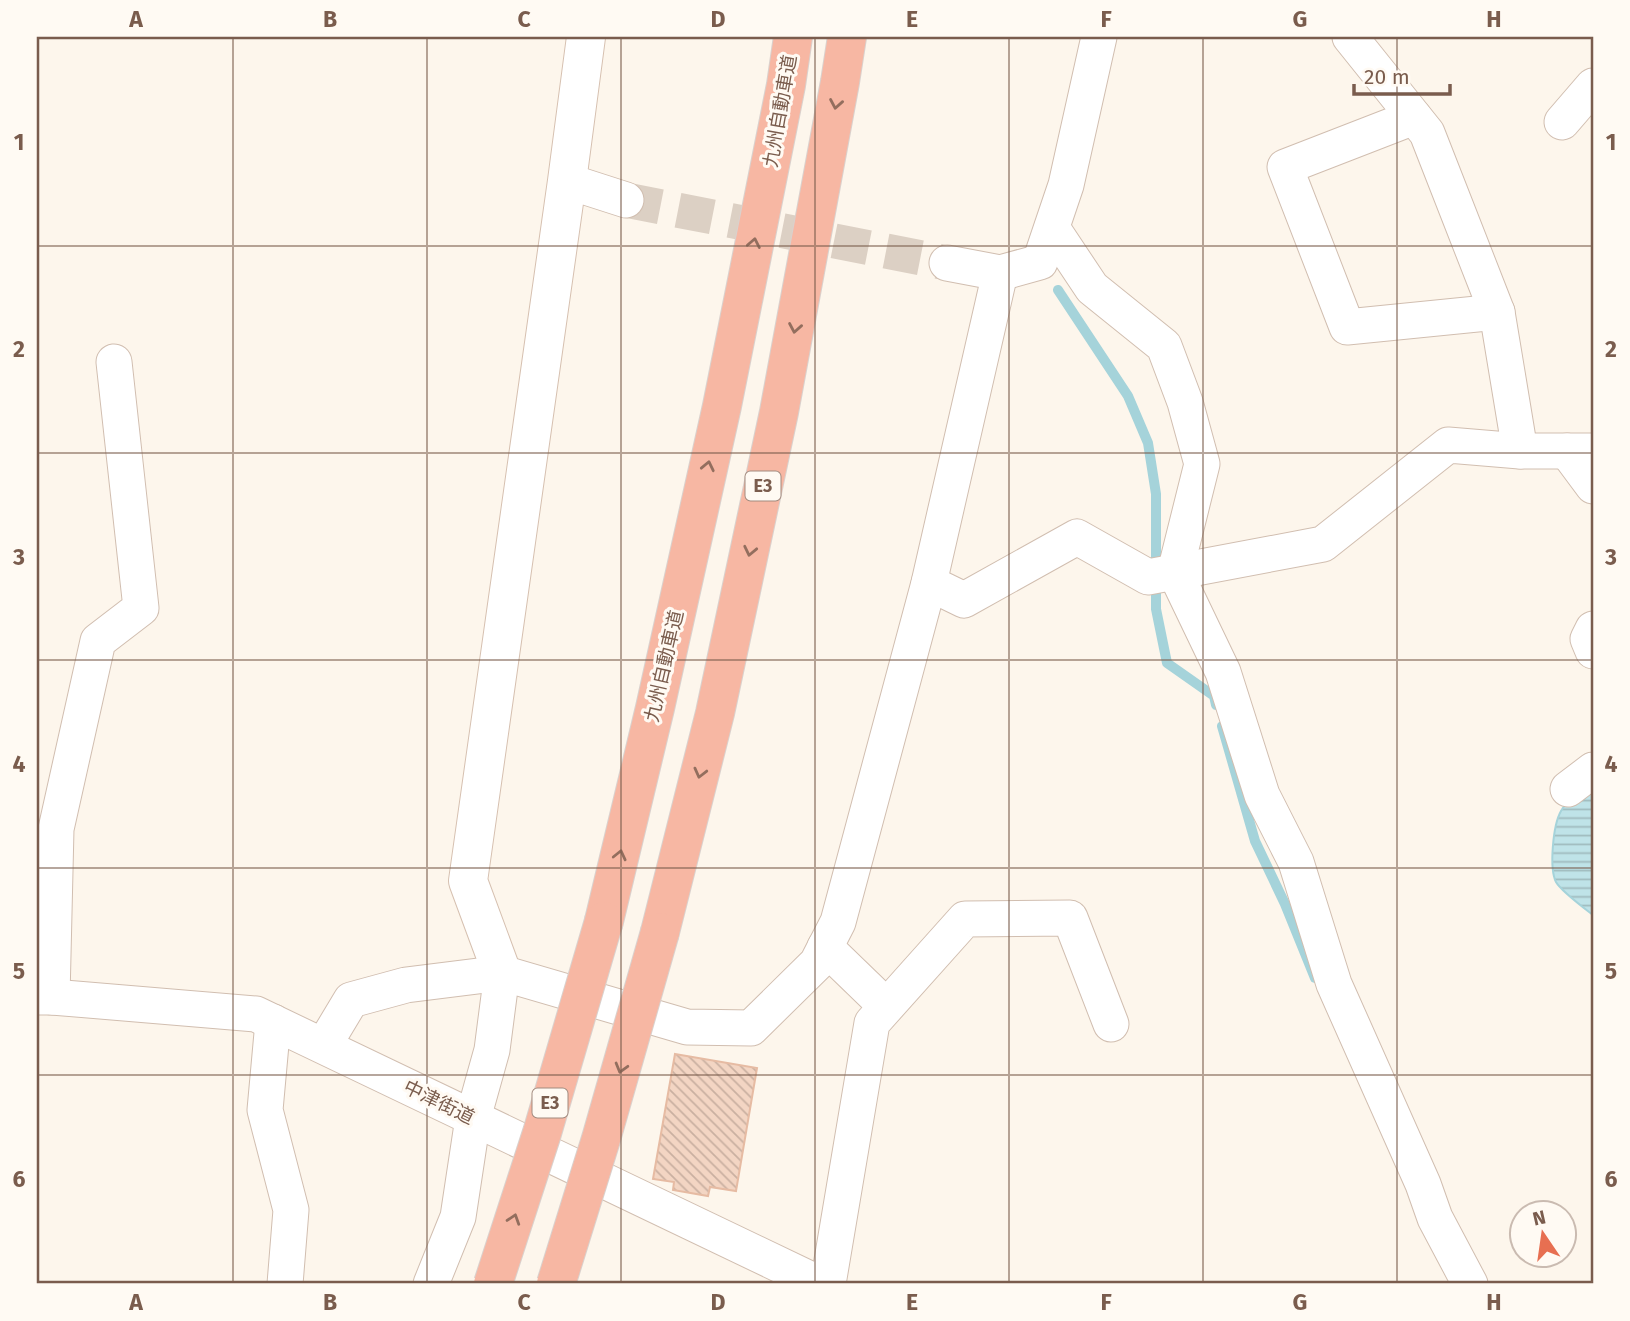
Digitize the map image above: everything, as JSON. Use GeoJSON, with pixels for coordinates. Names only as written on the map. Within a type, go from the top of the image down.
{"type":"FeatureCollection","features":[{"type":"Feature","properties":{"kind":"highway","name":"九州自動車道"},"geometry":{"type":"LineString","coordinates":[[493,1284],[542,1133],[604,921],[655,708],[719,419],[786,85],[793,37]]}},
{"type":"Feature","properties":{"kind":"highway","name":"E3"},"geometry":{"type":"LineString","coordinates":[[556,1284],[660,932],[715,713],[779,412],[847,37]]}},
{"type":"Feature","properties":{"kind":"street"},"geometry":{"type":"LineString","coordinates":[[430,1284],[458,1217],[472,1118],[492,1050],[502,972],[468,881],[586,37]]}},
{"type":"Feature","properties":{"kind":"street"},"geometry":{"type":"LineString","coordinates":[[947,263],[1000,273],[1040,262],[1066,185],[1099,37]]}},
{"type":"Feature","properties":{"kind":"street"},"geometry":{"type":"LineString","coordinates":[[1350,37],[1427,133],[1497,312],[1520,451]]}},
{"type":"Feature","properties":{"kind":"street"},"geometry":{"type":"LineString","coordinates":[[1562,122],[1593,86]]}},
{"type":"Feature","properties":{"kind":"street"},"geometry":{"type":"LineString","coordinates":[[1414,117],[1284,167],[1347,327],[1497,312]]}},
{"type":"Feature","properties":{"kind":"street"},"geometry":{"type":"LineString","coordinates":[[567,181],[626,200]]}},
{"type":"Feature","properties":{"kind":"street"},"geometry":{"type":"LineString","coordinates":[[1052,228],[1092,288],[1164,346],[1185,402],[1202,464],[1175,572],[1223,672],[1262,795],[1296,862],[1334,984],[1423,1184],[1435,1218],[1470,1284]]}},
{"type":"Feature","properties":{"kind":"street"},"geometry":{"type":"LineString","coordinates":[[324,1045],[351,1000],[406,985],[502,972],[687,1027],[751,1028],[817,962],[838,922],[929,583],[1000,273]]}},
{"type":"Feature","properties":{"kind":"street"},"geometry":{"type":"LineString","coordinates":[[45,997],[56,829],[98,641],[141,608],[114,362]]}},
{"type":"Feature","properties":{"kind":"street"},"geometry":{"type":"LineString","coordinates":[[929,583],[964,600],[1077,537],[1148,577],[1323,544],[1448,445],[1520,451],[1580,451],[1593,486]]}},
{"type":"Feature","properties":{"kind":"street"},"geometry":{"type":"LineString","coordinates":[[1593,629],[1588,639],[1593,651]]}},
{"type":"Feature","properties":{"kind":"street"},"geometry":{"type":"LineString","coordinates":[[828,1284],[872,1023],[965,919],[1070,918],[1111,1024]]}},
{"type":"Feature","properties":{"kind":"street"},"geometry":{"type":"LineString","coordinates":[[825,947],[886,1006]]}},
{"type":"Feature","properties":{"kind":"street","name":"中津街道"},"geometry":{"type":"LineString","coordinates":[[45,997],[256,1014],[472,1118],[777,1275],[820,1284]]}},
{"type":"Feature","properties":{"kind":"street"},"geometry":{"type":"LineString","coordinates":[[273,1022],[265,1110],[291,1210],[285,1284]]}},
{"type":"Feature","properties":{"kind":"water"},"geometry":{"type":"Polygon","coordinates":[[[1593,782],[1593,915],[1556,882],[1552,857],[1561,811],[1571,799],[1593,782]]]}},
{"type":"Feature","properties":{"kind":"building"},"geometry":{"type":"Polygon","coordinates":[[[675,1054],[757,1068],[736,1191],[710,1187],[708,1196],[673,1190],[674,1182],[653,1179],[675,1054]]]}},
{"type":"Feature","properties":{"kind":"waterway"},"geometry":{"type":"LineString","coordinates":[[1058,290],[1128,396],[1148,443],[1156,494],[1156,609],[1167,663],[1214,696],[1216,705]]}},
{"type":"Feature","properties":{"kind":"waterway"},"geometry":{"type":"LineString","coordinates":[[1222,726],[1255,841],[1285,904],[1315,978]]}},
{"type":"Feature","properties":{"kind":"tunnel"},"geometry":{"type":"LineString","coordinates":[[626,200],[947,263]]}}]}
